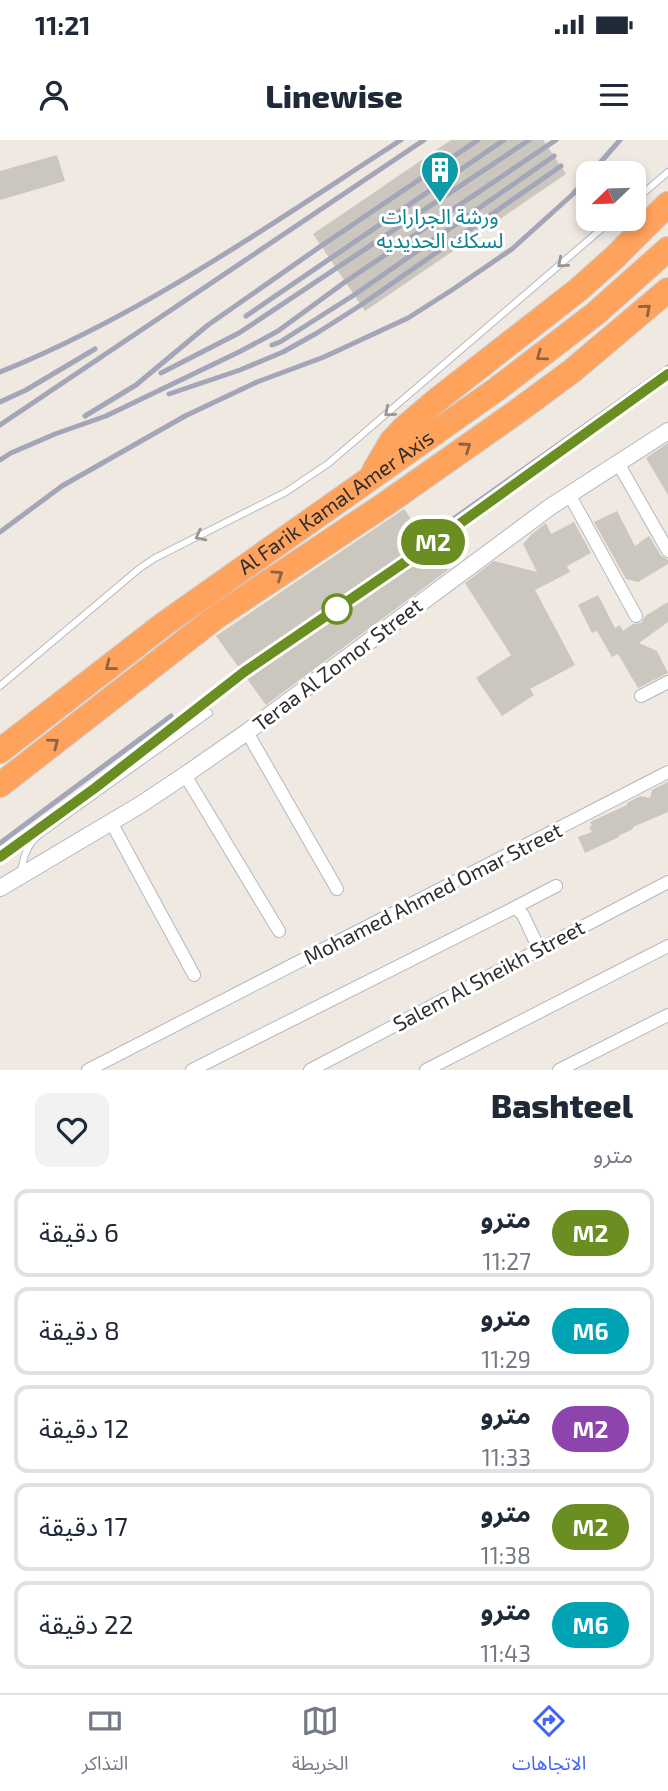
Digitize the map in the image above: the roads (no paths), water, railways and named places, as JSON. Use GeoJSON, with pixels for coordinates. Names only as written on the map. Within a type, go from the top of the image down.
{"type":"FeatureCollection","features":[{"type":"Feature","properties":{"kind":"highway"},"geometry":{"type":"LineString","coordinates":[[368,480],[391,442],[403,429],[578,290],[668,204]]}},
{"type":"Feature","properties":{"kind":"highway","name":"Al Farik Kamal Amer Axis"},"geometry":{"type":"LineString","coordinates":[[0,751],[164,624],[497,389],[585,322],[668,249]]}},
{"type":"Feature","properties":{"kind":"highway","name":"Al Farik Kamal Amer Axis"},"geometry":{"type":"LineString","coordinates":[[0,785],[216,617],[384,505],[515,413],[602,346],[668,290]]}},
{"type":"Feature","properties":{"kind":"street","name":"Teraa Al Zomor Street"},"geometry":{"type":"LineString","coordinates":[[0,888],[185,775],[514,533],[569,494],[668,431]]}},
{"type":"Feature","properties":{"kind":"street"},"geometry":{"type":"LineString","coordinates":[[618,463],[668,551]]}},
{"type":"Feature","properties":{"kind":"street"},"geometry":{"type":"LineString","coordinates":[[569,494],[636,616]]}},
{"type":"Feature","properties":{"kind":"street"},"geometry":{"type":"LineString","coordinates":[[641,696],[668,682]]}},
{"type":"Feature","properties":{"kind":"street"},"geometry":{"type":"LineString","coordinates":[[247,732],[337,889]]}},
{"type":"Feature","properties":{"kind":"street","name":"Mohamed Ahmed Omar Street"},"geometry":{"type":"LineString","coordinates":[[88,1070],[668,772]]}},
{"type":"Feature","properties":{"kind":"street"},"geometry":{"type":"LineString","coordinates":[[185,775],[279,932]]}},
{"type":"Feature","properties":{"kind":"street"},"geometry":{"type":"LineString","coordinates":[[111,822],[194,975]]}},
{"type":"Feature","properties":{"kind":"street","name":"Salem Al Sheikh Street"},"geometry":{"type":"LineString","coordinates":[[310,1070],[668,882]]}},
{"type":"Feature","properties":{"kind":"street"},"geometry":{"type":"LineString","coordinates":[[192,1070],[556,886]]}},
{"type":"Feature","properties":{"kind":"street"},"geometry":{"type":"LineString","coordinates":[[512,909],[517,909],[523,915],[539,949]]}},
{"type":"Feature","properties":{"kind":"street"},"geometry":{"type":"LineString","coordinates":[[426,1070],[668,946]]}},
{"type":"Feature","properties":{"kind":"street"},"geometry":{"type":"LineString","coordinates":[[559,1070],[668,1015]]}},
{"type":"Feature","properties":{"kind":"lane"},"geometry":{"type":"LineString","coordinates":[[646,191],[668,172]]}},
{"type":"Feature","properties":{"kind":"lane"},"geometry":{"type":"LineString","coordinates":[[0,686],[140,568],[286,492],[329,463],[599,231]]}},
{"type":"Feature","properties":{"kind":"lane"},"geometry":{"type":"LineString","coordinates":[[20,877],[24,856],[32,841],[209,713]]}},
{"type":"Feature","properties":{"kind":"railway"},"geometry":{"type":"LineString","coordinates":[[0,372],[53,349],[156,295],[206,266],[401,140]]}},
{"type":"Feature","properties":{"kind":"railway"},"geometry":{"type":"LineString","coordinates":[[0,425],[424,140]]}},
{"type":"Feature","properties":{"kind":"railway"},"geometry":{"type":"LineString","coordinates":[[85,416],[136,385],[208,325],[478,140]]}},
{"type":"Feature","properties":{"kind":"railway"},"geometry":{"type":"LineString","coordinates":[[246,316],[504,140]]}},
{"type":"Feature","properties":{"kind":"railway"},"geometry":{"type":"LineString","coordinates":[[161,373],[239,333],[529,140]]}},
{"type":"Feature","properties":{"kind":"railway"},"geometry":{"type":"LineString","coordinates":[[0,460],[55,434],[106,416],[278,331],[345,282],[556,140]]}},
{"type":"Feature","properties":{"kind":"railway"},"geometry":{"type":"LineString","coordinates":[[602,161],[620,140]]}},
{"type":"Feature","properties":{"kind":"railway"},"geometry":{"type":"LineString","coordinates":[[272,345],[354,295],[554,156]]}},
{"type":"Feature","properties":{"kind":"railway"},"geometry":{"type":"LineString","coordinates":[[169,394],[240,370],[283,352],[317,333],[561,166]]}},
{"type":"Feature","properties":{"kind":"railway"},"geometry":{"type":"LineString","coordinates":[[0,532],[62,486],[185,416],[257,382],[324,357],[408,318],[512,249],[576,191]]}},
{"type":"Feature","properties":{"kind":"railway"},"geometry":{"type":"LineString","coordinates":[[0,402],[26,390],[95,349]]}},
{"type":"Feature","properties":{"kind":"railway"},"geometry":{"type":"LineString","coordinates":[[425,539],[668,367]]}},
{"type":"Feature","properties":{"kind":"railway"},"geometry":{"type":"LineString","coordinates":[[0,857],[95,788],[244,672]]}},
{"type":"Feature","properties":{"kind":"railway"},"geometry":{"type":"LineString","coordinates":[[0,843],[171,716]]}},
{"type":"Feature","properties":{"kind":"metro line","name":"M2"},"geometry":{"type":"LineString","coordinates":[[0,857],[95,788],[244,672],[430,545],[668,374]]}},
{"type":"Feature","properties":{"kind":"place","name":"ورشة الجرارات لسكك الحديديه"},"geometry":{"type":"Point","coordinates":[440,204]}}]}
